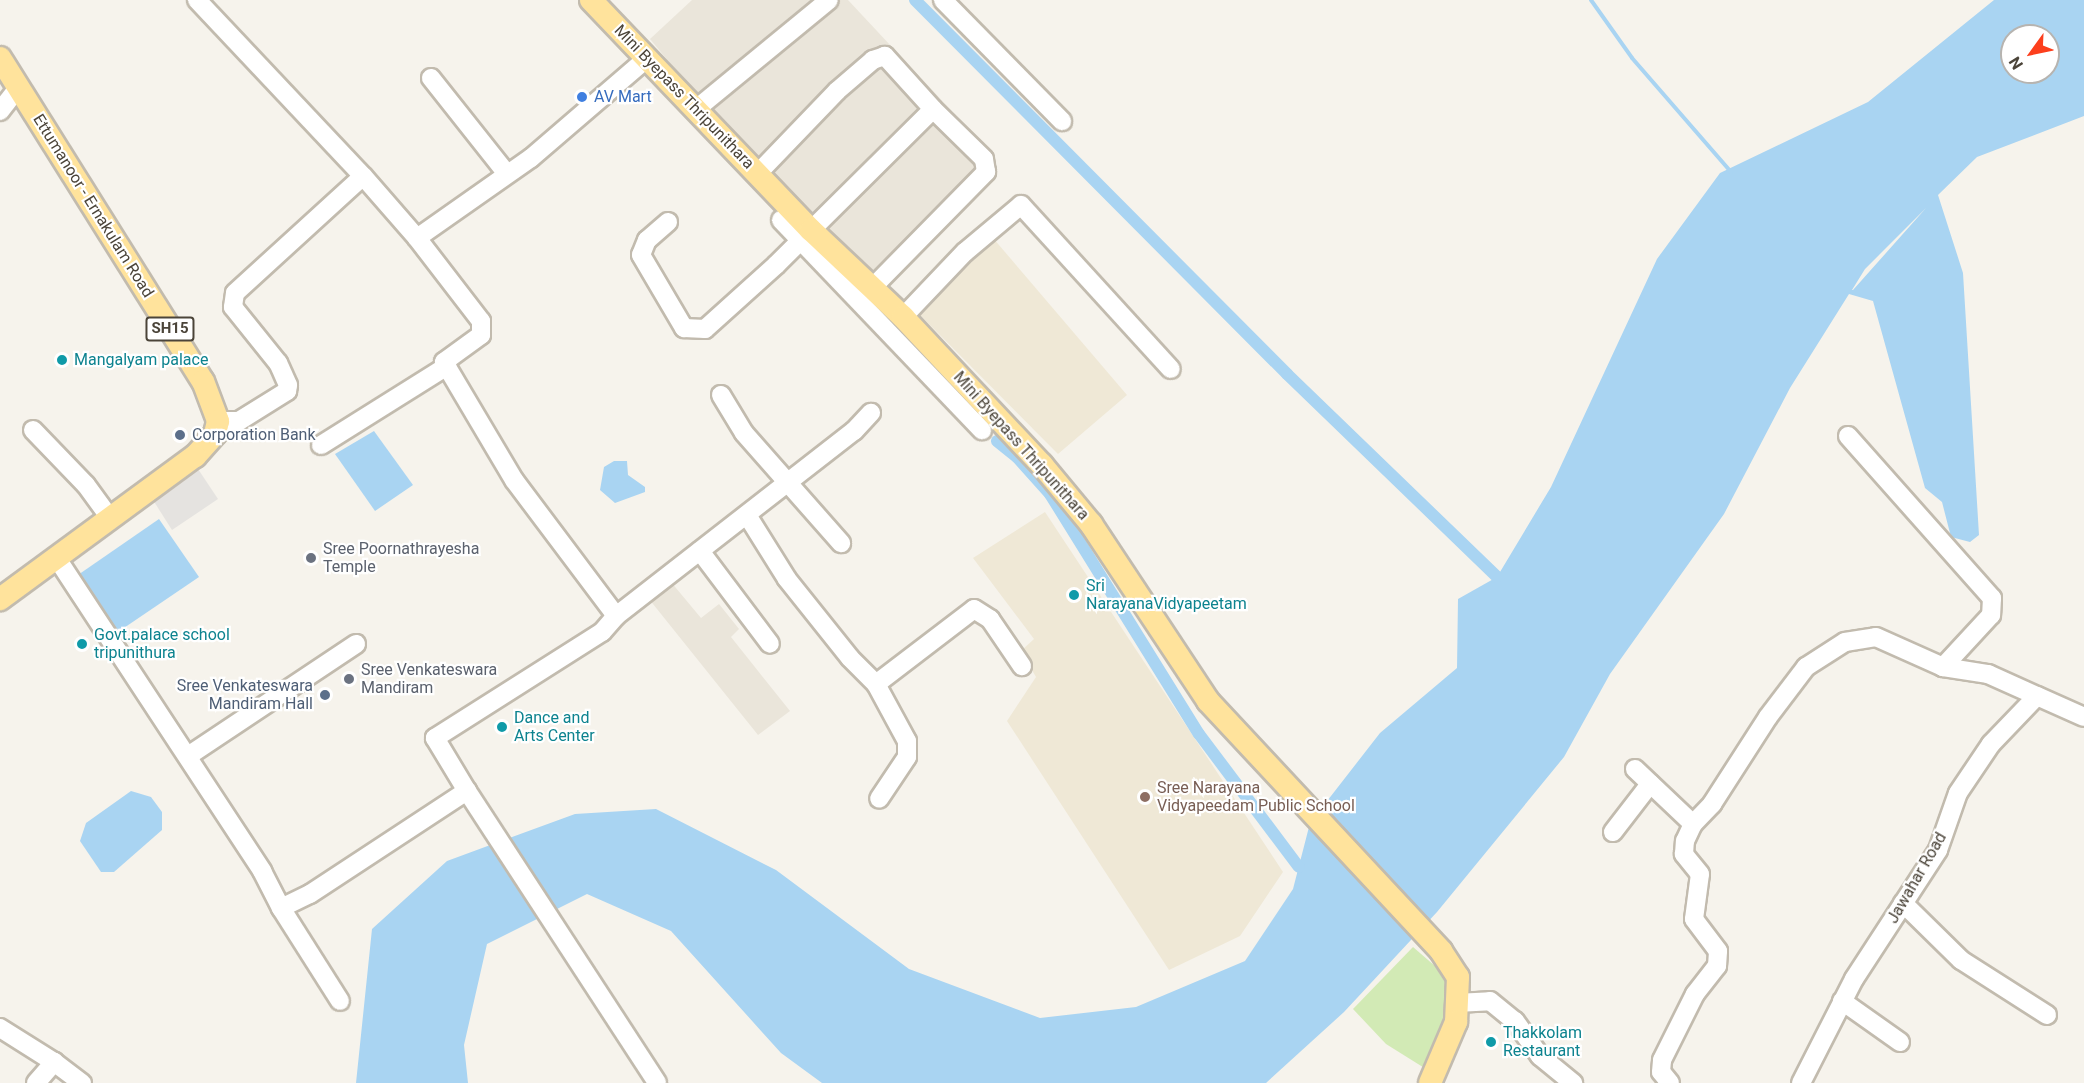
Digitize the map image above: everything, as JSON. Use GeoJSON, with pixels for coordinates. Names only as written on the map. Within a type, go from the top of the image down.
{"type":"FeatureCollection","features":[{"type":"Feature","properties":{"kind":"main road","name":"Mini Byepass Thripunithara"},"geometry":{"type":"LineString","coordinates":[[591,0],[758,173],[806,235],[873,298],[903,317],[1042,465],[1091,524],[1208,701],[1244,743],[1441,951],[1458,977],[1456,1022],[1430,1083]]}},
{"type":"Feature","properties":{"kind":"main road","name":"Ettumanoor - Ernakulam Road"},"geometry":{"type":"LineString","coordinates":[[0,58],[203,381],[218,421]]}},
{"type":"Feature","properties":{"kind":"main road"},"geometry":{"type":"LineString","coordinates":[[0,599],[208,445],[218,421]]}},
{"type":"Feature","properties":{"kind":"street"},"geometry":{"type":"LineString","coordinates":[[197,0],[363,176],[417,238],[481,321],[481,335],[444,362],[514,480],[616,616]]}},
{"type":"Feature","properties":{"kind":"street"},"geometry":{"type":"LineString","coordinates":[[695,110],[830,0]]}},
{"type":"Feature","properties":{"kind":"street"},"geometry":{"type":"LineString","coordinates":[[943,0],[1062,121]]}},
{"type":"Feature","properties":{"kind":"street"},"geometry":{"type":"LineString","coordinates":[[758,173],[837,91],[873,60],[885,56],[933,109],[984,159],[986,172],[873,298],[982,430]]}},
{"type":"Feature","properties":{"kind":"street"},"geometry":{"type":"LineString","coordinates":[[417,238],[507,174],[646,59]]}},
{"type":"Feature","properties":{"kind":"street"},"geometry":{"type":"LineString","coordinates":[[431,78],[507,174]]}},
{"type":"Feature","properties":{"kind":"street"},"geometry":{"type":"LineString","coordinates":[[0,111],[18,88]]}},
{"type":"Feature","properties":{"kind":"street"},"geometry":{"type":"LineString","coordinates":[[668,222],[647,240],[641,255],[684,328],[705,329],[719,319],[933,109]]}},
{"type":"Feature","properties":{"kind":"street"},"geometry":{"type":"LineString","coordinates":[[218,421],[239,421],[286,390],[288,385],[278,363],[233,307],[235,293],[363,176]]}},
{"type":"Feature","properties":{"kind":"street"},"geometry":{"type":"LineString","coordinates":[[903,317],[965,252],[1021,205],[1171,369]]}},
{"type":"Feature","properties":{"kind":"street"},"geometry":{"type":"LineString","coordinates":[[781,220],[806,235]]}},
{"type":"Feature","properties":{"kind":"street"},"geometry":{"type":"LineString","coordinates":[[321,445],[447,366]]}},
{"type":"Feature","properties":{"kind":"street"},"geometry":{"type":"LineString","coordinates":[[721,395],[744,433],[841,543]]}},
{"type":"Feature","properties":{"kind":"street"},"geometry":{"type":"LineString","coordinates":[[657,1083],[435,738],[602,632],[616,616],[747,515],[787,480],[854,431],[871,413]]}},
{"type":"Feature","properties":{"kind":"street"},"geometry":{"type":"LineString","coordinates":[[33,430],[86,485],[109,517]]}},
{"type":"Feature","properties":{"kind":"street"},"geometry":{"type":"LineString","coordinates":[[1848,436],[1992,598],[1991,615],[1943,667]]}},
{"type":"Feature","properties":{"kind":"street"},"geometry":{"type":"LineString","coordinates":[[747,515],[787,579],[850,658],[876,684],[907,741],[907,757],[879,799]]}},
{"type":"Feature","properties":{"kind":"street"},"geometry":{"type":"LineString","coordinates":[[700,551],[770,644]]}},
{"type":"Feature","properties":{"kind":"street"},"geometry":{"type":"LineString","coordinates":[[56,557],[262,871],[281,908],[340,1001]]}},
{"type":"Feature","properties":{"kind":"street"},"geometry":{"type":"LineString","coordinates":[[876,684],[974,609],[990,619],[1022,666]]}},
{"type":"Feature","properties":{"kind":"street"},"geometry":{"type":"LineString","coordinates":[[1660,1080],[1673,1035],[1695,994],[1718,966],[1718,951],[1694,919],[1700,874],[1684,854],[1693,824],[1712,804],[1797,678],[1817,656],[1857,638],[1876,637],[1943,667],[1988,674],[2084,717]]}},
{"type":"Feature","properties":{"kind":"street"},"geometry":{"type":"LineString","coordinates":[[188,756],[356,644]]}},
{"type":"Feature","properties":{"kind":"street","name":"Jawahar Road"},"geometry":{"type":"LineString","coordinates":[[1801,1083],[1842,1001],[1938,850],[1958,793],[1990,744],[2037,696]]}},
{"type":"Feature","properties":{"kind":"street"},"geometry":{"type":"LineString","coordinates":[[1635,769],[1693,824]]}},
{"type":"Feature","properties":{"kind":"street"},"geometry":{"type":"LineString","coordinates":[[1613,832],[1650,784]]}},
{"type":"Feature","properties":{"kind":"street"},"geometry":{"type":"LineString","coordinates":[[281,908],[320,888],[467,790]]}},
{"type":"Feature","properties":{"kind":"street"},"geometry":{"type":"LineString","coordinates":[[1903,903],[1961,960],[2047,1015]]}},
{"type":"Feature","properties":{"kind":"street"},"geometry":{"type":"LineString","coordinates":[[1456,1003],[1490,1000],[1515,1021],[1540,1056],[1573,1083]]}},
{"type":"Feature","properties":{"kind":"street"},"geometry":{"type":"LineString","coordinates":[[1842,1001],[1900,1042]]}},
{"type":"Feature","properties":{"kind":"street"},"geometry":{"type":"LineString","coordinates":[[0,1028],[54,1062],[82,1083]]}},
{"type":"Feature","properties":{"kind":"street"},"geometry":{"type":"LineString","coordinates":[[36,1083],[54,1062]]}},
{"type":"Feature","properties":{"kind":"shaded area"},"geometry":{"type":"Polygon","coordinates":[[[692,0],[817,0],[704,104],[650,39],[692,0]]]}},
{"type":"Feature","properties":{"kind":"shaded area"},"geometry":{"type":"Polygon","coordinates":[[[838,0],[848,0],[991,153],[870,278],[711,108],[838,0]]]}},
{"type":"Feature","properties":{"kind":"shaded area"},"geometry":{"type":"Polygon","coordinates":[[[993,238],[1127,395],[1058,454],[915,310],[993,238]]]}},
{"type":"Feature","properties":{"kind":"shaded area"},"geometry":{"type":"Polygon","coordinates":[[[198,469],[218,499],[172,530],[153,500],[198,469]]]}},
{"type":"Feature","properties":{"kind":"shaded area","name":"Sree Narayana Vidyapeedam Public School"},"geometry":{"type":"Polygon","coordinates":[[[1045,512],[1283,872],[1240,936],[1169,970],[1007,721],[1036,677],[1021,651],[1034,639],[973,558],[1045,512]]]}},
{"type":"Feature","properties":{"kind":"shaded area"},"geometry":{"type":"Polygon","coordinates":[[[671,582],[701,618],[719,604],[739,629],[731,637],[790,711],[758,735],[649,599],[671,582]]]}},
{"type":"Feature","properties":{"kind":"green space"},"geometry":{"type":"Polygon","coordinates":[[[1413,947],[1435,966],[1445,982],[1448,998],[1439,1039],[1426,1069],[1386,1044],[1353,1009],[1413,947]]]}},
{"type":"Feature","properties":{"kind":"water"},"geometry":{"type":"Polygon","coordinates":[[[1994,0],[2084,0],[2084,116],[1977,157],[1938,195],[1963,273],[1979,535],[1970,542],[1951,537],[1942,502],[1925,488],[1873,301],[1849,294],[1790,388],[1724,514],[1610,674],[1564,757],[1437,912],[1344,1012],[1266,1083],[822,1083],[781,1053],[671,931],[587,894],[487,944],[464,1045],[468,1083],[356,1083],[372,929],[447,861],[575,814],[656,809],[776,870],[909,969],[1040,1018],[1136,1007],[1245,961],[1293,889],[1310,823],[1380,733],[1457,668],[1458,599],[1497,577],[1551,487],[1657,259],[1720,173],[1868,102],[1994,0]],[[1926,208],[1865,269],[1853,290],[1926,208]]]}},
{"type":"Feature","properties":{"kind":"water"},"geometry":{"type":"Polygon","coordinates":[[[374,431],[413,485],[375,511],[335,454],[374,431]]]}},
{"type":"Feature","properties":{"kind":"water"},"geometry":{"type":"Polygon","coordinates":[[[614,461],[627,461],[628,475],[645,487],[645,492],[615,503],[600,490],[604,467],[614,461]]]}},
{"type":"Feature","properties":{"kind":"water"},"geometry":{"type":"Polygon","coordinates":[[[159,519],[199,577],[115,634],[75,577],[159,519]]]}},
{"type":"Feature","properties":{"kind":"water"},"geometry":{"type":"Polygon","coordinates":[[[131,791],[151,797],[162,812],[162,830],[114,872],[101,872],[80,841],[86,823],[131,791]]]}},
{"type":"Feature","properties":{"kind":"waterway"},"geometry":{"type":"LineString","coordinates":[[915,0],[1287,374],[1497,577]]}},
{"type":"Feature","properties":{"kind":"waterway"},"geometry":{"type":"LineString","coordinates":[[1591,0],[1632,58],[1731,172]]}},
{"type":"Feature","properties":{"kind":"waterway"},"geometry":{"type":"LineString","coordinates":[[997,441],[1017,457],[1050,494],[1199,734],[1299,867]]}},
{"type":"Feature","properties":{"kind":"place","name":"AV Mart"},"geometry":{"type":"Point","coordinates":[582,97]}},
{"type":"Feature","properties":{"kind":"place","name":"Mangalyam palace"},"geometry":{"type":"Point","coordinates":[62,360]}},
{"type":"Feature","properties":{"kind":"place","name":"Corporation Bank"},"geometry":{"type":"Point","coordinates":[180,435]}},
{"type":"Feature","properties":{"kind":"place","name":"Sree Poornathrayesha Temple"},"geometry":{"type":"Point","coordinates":[311,558]}},
{"type":"Feature","properties":{"kind":"place","name":"Sri NarayanaVidyapeetam"},"geometry":{"type":"Point","coordinates":[1074,595]}},
{"type":"Feature","properties":{"kind":"place","name":"Govt.palace school tripunithura"},"geometry":{"type":"Point","coordinates":[82,644]}},
{"type":"Feature","properties":{"kind":"place","name":"Sree Venkateswara Mandiram"},"geometry":{"type":"Point","coordinates":[349,679]}},
{"type":"Feature","properties":{"kind":"place","name":"Sree Venkateswara Mandiram Hall"},"geometry":{"type":"Point","coordinates":[325,695]}},
{"type":"Feature","properties":{"kind":"place","name":"Dance and Arts Center"},"geometry":{"type":"Point","coordinates":[502,727]}},
{"type":"Feature","properties":{"kind":"place","name":"Sree Narayana Vidyapeedam Public School"},"geometry":{"type":"Point","coordinates":[1145,797]}},
{"type":"Feature","properties":{"kind":"place","name":"Thakkolam Restaurant"},"geometry":{"type":"Point","coordinates":[1491,1042]}}]}
